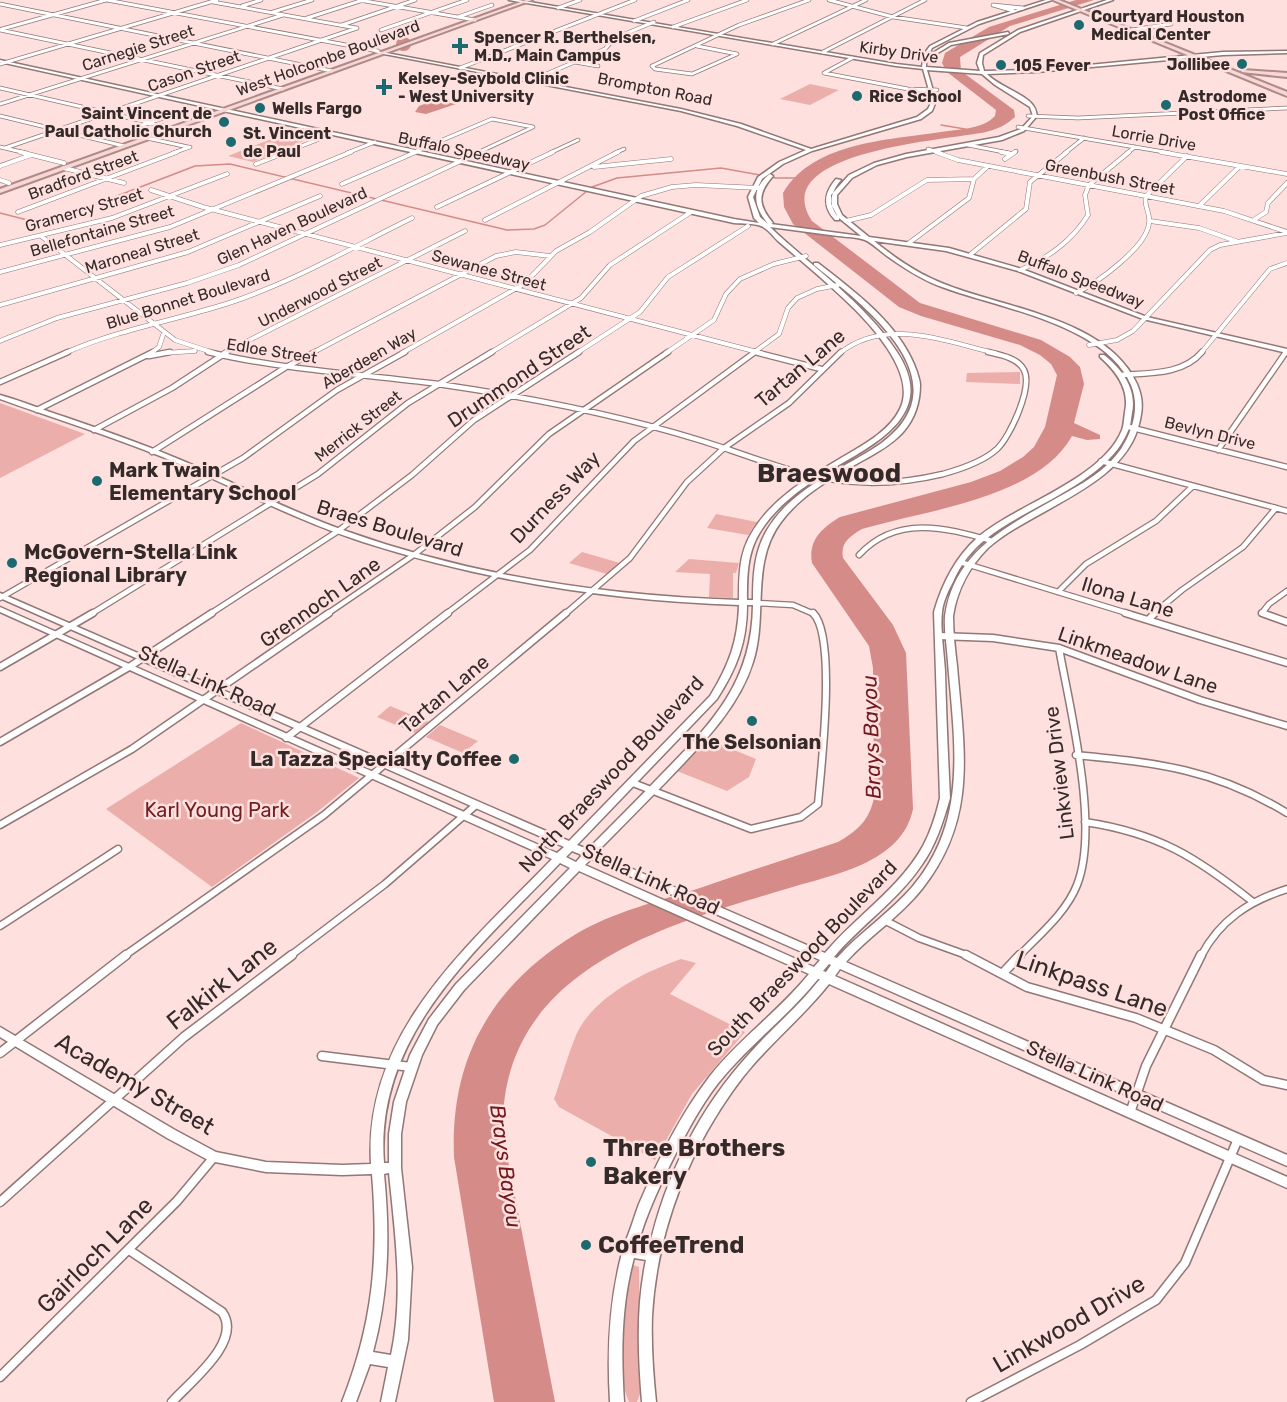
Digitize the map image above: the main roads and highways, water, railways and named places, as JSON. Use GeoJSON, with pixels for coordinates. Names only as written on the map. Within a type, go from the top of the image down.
{"type":"FeatureCollection","features":[{"type":"Feature","properties":{"kind":"main road","name":"Kirby Drive"},"geometry":{"type":"LineString","coordinates":[[511,0],[937,69],[980,72],[1036,71],[1190,53]]}},
{"type":"Feature","properties":{"kind":"main road"},"geometry":{"type":"LineString","coordinates":[[803,256],[783,235],[770,228],[759,211],[758,198],[765,177],[787,163],[818,150],[926,118],[936,106],[934,90],[926,67],[926,53],[931,47],[967,28],[1050,0]]}},
{"type":"Feature","properties":{"kind":"main road"},"geometry":{"type":"LineString","coordinates":[[1059,0],[1287,94]]}},
{"type":"Feature","properties":{"kind":"main road"},"geometry":{"type":"LineString","coordinates":[[926,67],[931,55],[945,47],[1019,31],[1111,0]]}},
{"type":"Feature","properties":{"kind":"main road","name":"West Holcombe Boulevard"},"geometry":{"type":"LineString","coordinates":[[220,109],[283,89],[468,19],[523,1]]}},
{"type":"Feature","properties":{"kind":"main road","name":"West Holcombe Boulevard"},"geometry":{"type":"LineString","coordinates":[[380,52],[523,1]]}},
{"type":"Feature","properties":{"kind":"main road"},"geometry":{"type":"LineString","coordinates":[[1133,30],[1287,88]]}},
{"type":"Feature","properties":{"kind":"main road"},"geometry":{"type":"LineString","coordinates":[[980,72],[981,54],[1019,31]]}},
{"type":"Feature","properties":{"kind":"main road","name":"Kirby Drive"},"geometry":{"type":"LineString","coordinates":[[824,51],[852,58],[926,67]]}},
{"type":"Feature","properties":{"kind":"main road","name":"Kirby Drive"},"geometry":{"type":"LineString","coordinates":[[980,72],[1190,53],[1287,51]]}},
{"type":"Feature","properties":{"kind":"main road","name":"Brompton Road"},"geometry":{"type":"LineString","coordinates":[[380,52],[603,94],[727,122],[818,150]]}},
{"type":"Feature","properties":{"kind":"main road"},"geometry":{"type":"LineString","coordinates":[[852,58],[874,59]]}},
{"type":"Feature","properties":{"kind":"main road"},"geometry":{"type":"LineString","coordinates":[[1118,59],[1124,61]]}},
{"type":"Feature","properties":{"kind":"main road","name":"Buffalo Speedway"},"geometry":{"type":"LineString","coordinates":[[0,63],[6,62],[372,143]]}},
{"type":"Feature","properties":{"kind":"main road","name":"West Holcombe Boulevard"},"geometry":{"type":"LineString","coordinates":[[0,186],[120,145],[276,87],[330,70]]}},
{"type":"Feature","properties":{"kind":"main road"},"geometry":{"type":"LineString","coordinates":[[1243,71],[1287,75]]}},
{"type":"Feature","properties":{"kind":"main road","name":"South Braeswood Boulevard"},"geometry":{"type":"LineString","coordinates":[[821,975],[826,959],[897,891],[929,848],[940,823],[946,774],[945,636],[950,609],[969,565],[992,541],[1018,523],[1078,489],[1111,464],[1123,450],[1130,427],[1130,404],[1125,375],[1093,344],[1044,317],[934,282],[911,270],[877,245],[848,229],[828,208],[827,195],[833,185],[865,166],[989,138],[1021,127],[1028,116],[1023,104],[980,72]]}},
{"type":"Feature","properties":{"kind":"main road","name":"South Braeswood Boulevard"},"geometry":{"type":"LineString","coordinates":[[980,72],[1027,101],[1035,110],[1035,116],[1004,137],[930,150],[864,170],[842,184],[834,195],[834,204],[846,221],[862,237],[901,269],[922,281],[949,292],[1036,318],[1093,344]]}},
{"type":"Feature","properties":{"kind":"main road","name":"Brompton Road"},"geometry":{"type":"LineString","coordinates":[[603,94],[686,107],[735,120],[811,150]]}},
{"type":"Feature","properties":{"kind":"main road","name":"Buffalo Speedway"},"geometry":{"type":"LineString","coordinates":[[220,109],[747,225],[911,241],[972,253],[1023,269],[1146,316],[1287,350]]}},
{"type":"Feature","properties":{"kind":"main road"},"geometry":{"type":"LineString","coordinates":[[727,122],[735,120]]}},
{"type":"Feature","properties":{"kind":"main road"},"geometry":{"type":"LineString","coordinates":[[277,123],[285,122]]}},
{"type":"Feature","properties":{"kind":"main road","name":"West Holcombe Boulevard"},"geometry":{"type":"LineString","coordinates":[[120,145],[147,138],[170,127]]}},
{"type":"Feature","properties":{"kind":"main road"},"geometry":{"type":"LineString","coordinates":[[140,136],[147,138]]}},
{"type":"Feature","properties":{"kind":"main road"},"geometry":{"type":"LineString","coordinates":[[818,150],[811,150],[783,161],[753,187],[750,203],[757,218],[837,285],[876,314],[910,359],[917,375],[918,393],[915,407],[905,406],[908,386],[904,372],[880,335],[837,285]]}},
{"type":"Feature","properties":{"kind":"main road","name":"West Holcombe Boulevard"},"geometry":{"type":"LineString","coordinates":[[0,190],[64,165]]}},
{"type":"Feature","properties":{"kind":"main road"},"geometry":{"type":"LineString","coordinates":[[9,183],[20,183]]}},
{"type":"Feature","properties":{"kind":"main road"},"geometry":{"type":"LineString","coordinates":[[747,225],[757,218]]}},
{"type":"Feature","properties":{"kind":"main road"},"geometry":{"type":"LineString","coordinates":[[836,234],[848,229]]}},
{"type":"Feature","properties":{"kind":"main road"},"geometry":{"type":"LineString","coordinates":[[783,235],[794,230]]}},
{"type":"Feature","properties":{"kind":"main road","name":"Buffalo Speedway"},"geometry":{"type":"LineString","coordinates":[[862,237],[885,241],[911,241]]}},
{"type":"Feature","properties":{"kind":"main road"},"geometry":{"type":"LineString","coordinates":[[877,245],[885,241]]}},
{"type":"Feature","properties":{"kind":"main road","name":"Braes Boulevard"},"geometry":{"type":"LineString","coordinates":[[0,397],[152,452],[212,476],[270,505],[338,531],[415,554],[498,575],[593,592],[675,601],[755,603]]}},
{"type":"Feature","properties":{"kind":"main road","name":"North Braeswood Boulevard"},"geometry":{"type":"LineString","coordinates":[[349,1402],[365,1357],[380,1274],[382,1232],[378,1169],[379,1114],[393,1066],[423,1006],[470,949],[700,714],[728,675],[742,630],[741,574],[744,560],[762,523],[778,504],[815,476],[884,432],[905,406]]}},
{"type":"Feature","properties":{"kind":"main road","name":"North Braeswood Boulevard"},"geometry":{"type":"LineString","coordinates":[[388,1402],[397,1362],[405,1267],[395,1168],[395,1134],[400,1102],[411,1067],[433,1022],[487,957],[710,729],[733,697],[745,673],[756,627],[755,603],[760,554],[774,526],[798,499],[894,436],[909,419],[915,407]]}},
{"type":"Feature","properties":{"kind":"main road","name":"South Braeswood Boulevard"},"geometry":{"type":"LineString","coordinates":[[649,1402],[643,1345],[652,1255],[669,1198],[705,1123],[770,1029],[800,992],[838,964],[904,902],[934,865],[956,814],[960,773],[945,636],[938,612],[951,574],[982,538],[1003,523],[1071,485],[1101,461],[1130,427]]}},
{"type":"Feature","properties":{"kind":"main road"},"geometry":{"type":"LineString","coordinates":[[762,523],[774,526]]}},
{"type":"Feature","properties":{"kind":"main road","name":"Stella Link Road"},"geometry":{"type":"LineString","coordinates":[[1,596],[1287,1161]]}},
{"type":"Feature","properties":{"kind":"main road","name":"Stella Link Road"},"geometry":{"type":"LineString","coordinates":[[0,609],[1287,1183]]}},
{"type":"Feature","properties":{"kind":"main road"},"geometry":{"type":"LineString","coordinates":[[728,675],[745,673]]}},
{"type":"Feature","properties":{"kind":"main road"},"geometry":{"type":"LineString","coordinates":[[470,949],[487,957]]}},
{"type":"Feature","properties":{"kind":"main road","name":"South Braeswood Boulevard"},"geometry":{"type":"LineString","coordinates":[[617,1402],[613,1339],[617,1300],[627,1251],[646,1200],[691,1115],[719,1074],[770,1029]]}},
{"type":"Feature","properties":{"kind":"main road","name":"Academy Street"},"geometry":{"type":"LineString","coordinates":[[0,1031],[171,1134],[214,1157],[266,1167],[395,1168]]}},
{"type":"Feature","properties":{"kind":"main road"},"geometry":{"type":"LineString","coordinates":[[1026,1067],[1035,1050]]}},
{"type":"Feature","properties":{"kind":"main road"},"geometry":{"type":"LineString","coordinates":[[691,1115],[705,1123]]}},
{"type":"Feature","properties":{"kind":"main road"},"geometry":{"type":"LineString","coordinates":[[627,1251],[652,1255]]}},
{"type":"Feature","properties":{"kind":"main road"},"geometry":{"type":"LineString","coordinates":[[365,1357],[397,1362]]}},
{"type":"Feature","properties":{"kind":"water","name":"Brays Bayou"},"geometry":{"type":"Polygon","coordinates":[[[1076,0],[1094,0],[1010,26],[960,57],[961,71],[1014,110],[1015,117],[998,128],[986,132],[903,145],[868,153],[837,164],[814,178],[805,197],[812,221],[920,303],[1041,340],[1070,357],[1080,367],[1084,384],[1074,423],[1100,435],[1100,439],[1087,440],[1072,436],[1056,457],[1034,474],[1007,488],[948,508],[862,529],[850,537],[845,544],[843,558],[893,625],[906,653],[913,809],[906,828],[895,843],[880,855],[843,872],[737,904],[639,941],[595,965],[556,996],[527,1033],[508,1079],[503,1135],[555,1402],[494,1402],[454,1157],[455,1121],[460,1088],[469,1056],[482,1028],[499,1001],[521,976],[546,954],[590,926],[636,908],[838,842],[861,825],[869,813],[874,798],[873,668],[869,646],[812,563],[814,541],[822,530],[840,517],[971,482],[1000,471],[1023,457],[1034,447],[1045,427],[1057,375],[1051,364],[1040,355],[1020,345],[921,316],[899,307],[793,224],[784,207],[783,193],[797,175],[814,162],[835,152],[880,141],[973,127],[990,120],[995,116],[996,110],[947,72],[942,63],[945,53],[989,27],[1076,0]]]}},
{"type":"Feature","properties":{"kind":"water"},"geometry":{"type":"Polygon","coordinates":[[[435,100],[456,104],[426,114],[415,112],[419,106],[435,100]]]}},
{"type":"Feature","properties":{"kind":"waterway"},"geometry":{"type":"LineString","coordinates":[[941,125],[965,129]]}},
{"type":"Feature","properties":{"kind":"waterway"},"geometry":{"type":"LineString","coordinates":[[0,213],[35,222],[52,221],[195,166],[230,164],[507,230],[534,229],[545,225],[592,187],[617,178],[721,168],[776,178],[795,178]]}},
{"type":"Feature","properties":{"kind":"place","name":"Courtyard Houston Medical Center"},"geometry":{"type":"Point","coordinates":[1079,25]}},
{"type":"Feature","properties":{"kind":"place","name":"Spencer R. Berthelsen, M.D., Main Campus"},"geometry":{"type":"Point","coordinates":[460,46]}},
{"type":"Feature","properties":{"kind":"place","name":"Jollibee"},"geometry":{"type":"Point","coordinates":[1242,64]}},
{"type":"Feature","properties":{"kind":"place","name":"105 Fever"},"geometry":{"type":"Point","coordinates":[1001,65]}},
{"type":"Feature","properties":{"kind":"place","name":"Kelsey-Seybold Clinic - West University"},"geometry":{"type":"Point","coordinates":[384,87]}},
{"type":"Feature","properties":{"kind":"place","name":"Rice School"},"geometry":{"type":"Point","coordinates":[857,96]}},
{"type":"Feature","properties":{"kind":"place","name":"Astrodome Post Office"},"geometry":{"type":"Point","coordinates":[1166,105]}},
{"type":"Feature","properties":{"kind":"place","name":"Wells Fargo"},"geometry":{"type":"Point","coordinates":[260,108]}},
{"type":"Feature","properties":{"kind":"place","name":"Saint Vincent de Paul Catholic Church"},"geometry":{"type":"Point","coordinates":[224,122]}},
{"type":"Feature","properties":{"kind":"place","name":"St. Vincent de Paul"},"geometry":{"type":"Point","coordinates":[231,142]}},
{"type":"Feature","properties":{"kind":"place","name":"Mark Twain Elementary School"},"geometry":{"type":"Point","coordinates":[97,481]}},
{"type":"Feature","properties":{"kind":"place","name":"McGovern-Stella Link Regional Library"},"geometry":{"type":"Point","coordinates":[12,563]}},
{"type":"Feature","properties":{"kind":"place","name":"The Selsonian"},"geometry":{"type":"Point","coordinates":[752,721]}},
{"type":"Feature","properties":{"kind":"place","name":"La Tazza Specialty Coffee"},"geometry":{"type":"Point","coordinates":[514,759]}},
{"type":"Feature","properties":{"kind":"place","name":"Three Brothers Bakery"},"geometry":{"type":"Point","coordinates":[591,1162]}},
{"type":"Feature","properties":{"kind":"place","name":"CoffeeTrend"},"geometry":{"type":"Point","coordinates":[586,1245]}},
{"type":"Feature","properties":{"kind":"district","name":"Braeswood"},"geometry":{"type":"Point","coordinates":[829,473]}},
{"type":"Feature","properties":{"kind":"park label","name":"Karl Young Park"},"geometry":{"type":"Point","coordinates":[217,810]}}]}
